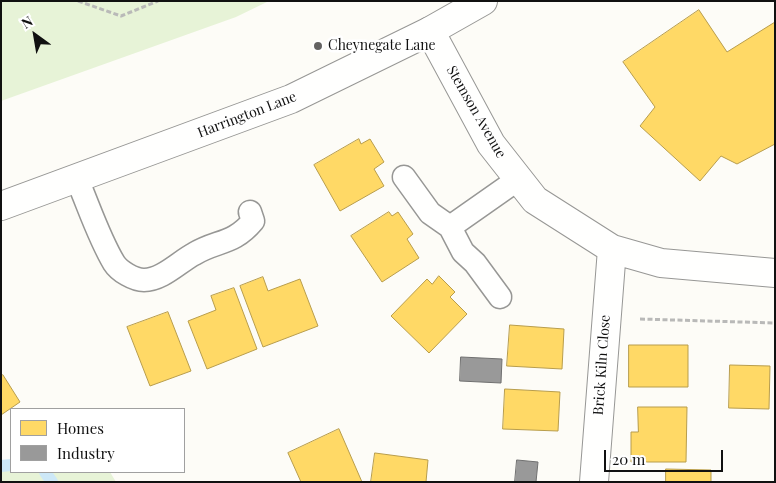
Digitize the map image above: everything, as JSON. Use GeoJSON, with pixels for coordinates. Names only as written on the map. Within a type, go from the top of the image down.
{"type":"FeatureCollection","features":[{"type":"Feature","properties":{"kind":"street","name":"Harrington Lane"},"geometry":{"type":"LineString","coordinates":[[1,206],[291,99],[430,31],[483,1]]}},
{"type":"Feature","properties":{"kind":"street","name":"Stemson Avenue"},"geometry":{"type":"LineString","coordinates":[[430,31],[491,144],[517,180],[535,200],[612,249],[661,263],[775,273]]}},
{"type":"Feature","properties":{"kind":"street","name":"Brick Kiln Close"},"geometry":{"type":"LineString","coordinates":[[594,482],[612,249]]}},
{"type":"Feature","properties":{"kind":"lane"},"geometry":{"type":"LineString","coordinates":[[404,177],[430,213],[450,227],[463,252],[475,263],[500,297]]}},
{"type":"Feature","properties":{"kind":"lane"},"geometry":{"type":"LineString","coordinates":[[77,179],[115,265],[129,276],[144,280],[164,273],[196,252],[223,244],[244,231],[253,221],[250,212]]}},
{"type":"Feature","properties":{"kind":"lane"},"geometry":{"type":"LineString","coordinates":[[450,227],[517,180]]}},
{"type":"Feature","properties":{"kind":"path"},"geometry":{"type":"LineString","coordinates":[[78,1],[121,16],[158,1]]}},
{"type":"Feature","properties":{"kind":"path"},"geometry":{"type":"LineString","coordinates":[[606,316],[649,320],[775,323]]}},
{"type":"Feature","properties":{"kind":"green space"},"geometry":{"type":"Polygon","coordinates":[[[1,1],[269,1],[236,17],[1,101],[1,1]]]}},
{"type":"Feature","properties":{"kind":"green space"},"geometry":{"type":"Polygon","coordinates":[[[10,461],[10,473],[111,473],[116,482],[1,482],[1,465],[10,461]]]}},
{"type":"Feature","properties":{"kind":"building: Homes"},"geometry":{"type":"Polygon","coordinates":[[[699,10],[727,52],[775,22],[775,144],[737,164],[721,156],[700,181],[640,126],[655,107],[623,62],[699,10]]]}},
{"type":"Feature","properties":{"kind":"building: Homes"},"geometry":{"type":"Polygon","coordinates":[[[359,139],[361,144],[370,139],[384,162],[374,169],[384,186],[340,211],[314,165],[359,139]]]}},
{"type":"Feature","properties":{"kind":"building: Homes"},"geometry":{"type":"Polygon","coordinates":[[[389,212],[392,216],[398,212],[413,234],[407,239],[419,258],[382,282],[351,236],[389,212]]]}},
{"type":"Feature","properties":{"kind":"building: Homes"},"geometry":{"type":"Polygon","coordinates":[[[439,276],[455,292],[450,297],[467,314],[429,353],[391,316],[427,279],[432,284],[439,276]]]}},
{"type":"Feature","properties":{"kind":"building: Homes"},"geometry":{"type":"Polygon","coordinates":[[[263,277],[268,291],[300,279],[318,326],[263,347],[240,286],[263,277]]]}},
{"type":"Feature","properties":{"kind":"building: Homes"},"geometry":{"type":"Polygon","coordinates":[[[234,288],[257,349],[207,369],[188,321],[216,310],[211,296],[234,288]]]}},
{"type":"Feature","properties":{"kind":"building: Homes"},"geometry":{"type":"Polygon","coordinates":[[[168,312],[191,371],[150,386],[127,327],[168,312]]]}},
{"type":"Feature","properties":{"kind":"building: Homes"},"geometry":{"type":"Polygon","coordinates":[[[510,325],[564,329],[562,369],[507,366],[510,325]]]}},
{"type":"Feature","properties":{"kind":"building: Homes"},"geometry":{"type":"Polygon","coordinates":[[[629,345],[688,345],[688,387],[629,387],[629,345]]]}},
{"type":"Feature","properties":{"kind":"building: Homes"},"geometry":{"type":"Polygon","coordinates":[[[730,365],[770,366],[769,409],[729,408],[730,365]]]}},
{"type":"Feature","properties":{"kind":"building: Homes"},"geometry":{"type":"Polygon","coordinates":[[[3,375],[20,402],[1,415],[1,376],[3,375]]]}},
{"type":"Feature","properties":{"kind":"building: Homes"},"geometry":{"type":"Polygon","coordinates":[[[505,389],[560,392],[558,431],[503,429],[505,389]]]}},
{"type":"Feature","properties":{"kind":"building: Homes"},"geometry":{"type":"Polygon","coordinates":[[[638,407],[687,407],[686,462],[631,462],[631,432],[638,432],[638,407]]]}},
{"type":"Feature","properties":{"kind":"building: Homes"},"geometry":{"type":"Polygon","coordinates":[[[339,429],[362,482],[301,482],[288,453],[339,429]]]}},
{"type":"Feature","properties":{"kind":"building: Homes"},"geometry":{"type":"Polygon","coordinates":[[[375,453],[428,460],[426,482],[371,482],[375,453]]]}},
{"type":"Feature","properties":{"kind":"building: Homes"},"geometry":{"type":"Polygon","coordinates":[[[666,469],[711,470],[711,482],[666,482],[666,469]]]}},
{"type":"Feature","properties":{"kind":"building: Industry"},"geometry":{"type":"Polygon","coordinates":[[[461,357],[502,359],[501,383],[460,381],[461,357]]]}},
{"type":"Feature","properties":{"kind":"building: Industry"},"geometry":{"type":"Polygon","coordinates":[[[517,460],[538,462],[536,482],[515,482],[517,460]]]}},
{"type":"Feature","properties":{"kind":"waterway"},"geometry":{"type":"LineString","coordinates":[[1,466],[10,465]]}},
{"type":"Feature","properties":{"kind":"waterway"},"geometry":{"type":"LineString","coordinates":[[46,473],[52,482]]}},
{"type":"Feature","properties":{"kind":"place","name":"Cheynegate Lane"},"geometry":{"type":"Point","coordinates":[318,46]}}]}
